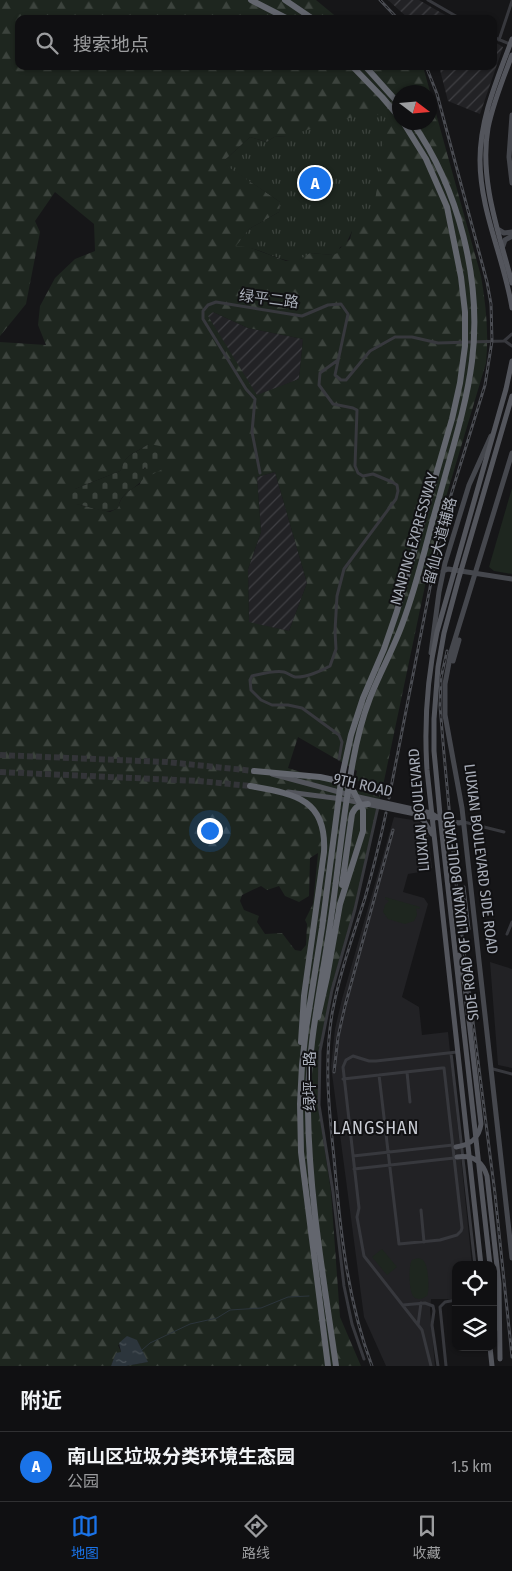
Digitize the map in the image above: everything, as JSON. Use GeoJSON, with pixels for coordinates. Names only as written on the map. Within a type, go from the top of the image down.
{"type":"FeatureCollection","features":[{"type":"Feature","properties":{"kind":"highway"},"geometry":{"type":"LineString","coordinates":[[251,0],[280,15]]}},
{"type":"Feature","properties":{"kind":"highway"},"geometry":{"type":"LineString","coordinates":[[285,0],[307,15]]}},
{"type":"Feature","properties":{"kind":"highway"},"geometry":{"type":"LineString","coordinates":[[356,70],[392,109]]}},
{"type":"Feature","properties":{"kind":"highway"},"geometry":{"type":"LineString","coordinates":[[368,70],[392,97]]}},
{"type":"Feature","properties":{"kind":"highway","name":"NANPING EXPRESSWAY"},"geometry":{"type":"LineString","coordinates":[[320,965],[342,781],[351,735],[362,698],[384,649],[397,611],[452,420],[465,346],[462,277],[447,207],[426,159],[408,130]]}},
{"type":"Feature","properties":{"kind":"highway","name":"NANPING EXPRESSWAY"},"geometry":{"type":"LineString","coordinates":[[320,965],[348,788],[359,732],[370,698],[397,636],[408,605],[460,422],[472,359],[474,336],[472,291],[458,214],[444,177],[417,130]]}},
{"type":"Feature","properties":{"kind":"highway"},"geometry":{"type":"LineString","coordinates":[[254,771],[320,777],[346,785],[354,792],[361,804],[364,814],[364,825],[340,904]]}},
{"type":"Feature","properties":{"kind":"highway"},"geometry":{"type":"LineString","coordinates":[[250,786],[280,792],[300,799],[316,811],[321,819],[325,840],[302,1016],[300,1104],[301,1152],[328,1366]]}},
{"type":"Feature","properties":{"kind":"highway"},"geometry":{"type":"LineString","coordinates":[[310,1055],[340,904],[352,814],[356,807],[368,804]]}},
{"type":"Feature","properties":{"kind":"highway"},"geometry":{"type":"LineString","coordinates":[[320,965],[310,1055],[308,1096],[310,1156],[336,1366]]}},
{"type":"Feature","properties":{"kind":"highway"},"geometry":{"type":"LineString","coordinates":[[302,1065],[320,965]]}},
{"type":"Feature","properties":{"kind":"main road"},"geometry":{"type":"LineString","coordinates":[[511,41],[485,116],[480,159],[486,204],[512,308]]}},
{"type":"Feature","properties":{"kind":"main road"},"geometry":{"type":"LineString","coordinates":[[512,55],[493,109],[486,144],[486,178],[512,283]]}},
{"type":"Feature","properties":{"kind":"main road"},"geometry":{"type":"LineString","coordinates":[[512,115],[509,146],[512,183]]}},
{"type":"Feature","properties":{"kind":"main road"},"geometry":{"type":"LineString","coordinates":[[512,149],[512,158]]}},
{"type":"Feature","properties":{"kind":"main road"},"geometry":{"type":"LineString","coordinates":[[499,230],[504,233],[512,232]]}},
{"type":"Feature","properties":{"kind":"main road"},"geometry":{"type":"LineString","coordinates":[[503,246],[505,240],[512,236]]}},
{"type":"Feature","properties":{"kind":"main road","name":"LIUXIAN BOULEVARD"},"geometry":{"type":"LineString","coordinates":[[480,1261],[454,1053],[429,792],[425,721],[430,670],[450,584],[512,361]]}},
{"type":"Feature","properties":{"kind":"main road","name":"LIUXIAN BOULEVARD"},"geometry":{"type":"LineString","coordinates":[[490,1261],[440,818],[434,751],[435,705],[440,655],[458,581],[512,396]]}},
{"type":"Feature","properties":{"kind":"main road","name":"留仙大道辅路"},"geometry":{"type":"LineString","coordinates":[[430,670],[433,634],[443,571],[469,485],[496,424]]}},
{"type":"Feature","properties":{"kind":"main road","name":"LIUXIAN BOULEVARD SIDE ROAD"},"geometry":{"type":"LineString","coordinates":[[512,453],[453,660],[447,700],[449,725],[465,822],[512,1237]]}},
{"type":"Feature","properties":{"kind":"main road","name":"LIUXIAN BOULEVARD SIDE ROAD"},"geometry":{"type":"LineString","coordinates":[[477,575],[512,462]]}},
{"type":"Feature","properties":{"kind":"main road"},"geometry":{"type":"LineString","coordinates":[[443,571],[448,569],[512,580]]}},
{"type":"Feature","properties":{"kind":"main road","name":"SIDE ROAD OF LIUXIAN BOULEVARD"},"geometry":{"type":"LineString","coordinates":[[477,575],[451,652],[444,700],[447,729],[465,822],[508,1198],[512,1258]]}},
{"type":"Feature","properties":{"kind":"main road","name":"9TH ROAD"},"geometry":{"type":"LineString","coordinates":[[268,773],[410,811]]}},
{"type":"Feature","properties":{"kind":"main road","name":"9TH ROAD"},"geometry":{"type":"LineString","coordinates":[[280,792],[368,804],[440,818]]}},
{"type":"Feature","properties":{"kind":"main road"},"geometry":{"type":"LineString","coordinates":[[410,811],[424,807],[428,800],[429,792]]}},
{"type":"Feature","properties":{"kind":"main road"},"geometry":{"type":"LineString","coordinates":[[410,811],[424,821],[431,832],[435,846]]}},
{"type":"Feature","properties":{"kind":"main road"},"geometry":{"type":"LineString","coordinates":[[440,818],[459,823],[465,822]]}},
{"type":"Feature","properties":{"kind":"main road"},"geometry":{"type":"LineString","coordinates":[[442,835],[444,828],[453,822]]}},
{"type":"Feature","properties":{"kind":"main road"},"geometry":{"type":"LineString","coordinates":[[452,925],[468,1008],[481,1124],[479,1133],[474,1140],[466,1145],[454,1146]]}},
{"type":"Feature","properties":{"kind":"main road"},"geometry":{"type":"LineString","coordinates":[[455,1157],[467,1156],[474,1159],[481,1164],[485,1171],[498,1267],[500,1359]]}},
{"type":"Feature","properties":{"kind":"main road"},"geometry":{"type":"LineString","coordinates":[[494,1306],[501,1366]]}},
{"type":"Feature","properties":{"kind":"main road"},"geometry":{"type":"LineString","coordinates":[[490,1351],[492,1366]]}},
{"type":"Feature","properties":{"kind":"street"},"geometry":{"type":"LineString","coordinates":[[428,0],[454,15]]}},
{"type":"Feature","properties":{"kind":"street"},"geometry":{"type":"LineString","coordinates":[[511,41],[499,40],[512,1]]}},
{"type":"Feature","properties":{"kind":"street","name":"绿平二路"},"geometry":{"type":"LineString","coordinates":[[260,473],[252,432],[255,399],[246,389],[208,330],[203,318],[203,311],[208,305],[216,302],[302,316],[328,305],[341,304],[348,314],[335,375],[340,380],[346,380],[370,351],[395,337],[412,337],[438,343],[504,341]]}},
{"type":"Feature","properties":{"kind":"street"},"geometry":{"type":"LineString","coordinates":[[512,334],[504,341],[512,346]]}},
{"type":"Feature","properties":{"kind":"street"},"geometry":{"type":"LineString","coordinates":[[338,360],[320,373],[319,385],[333,404],[357,410],[355,466],[358,473],[363,476],[373,474],[397,485],[396,499],[344,568],[337,596],[336,649],[330,666],[302,676],[295,677],[278,672],[252,676],[250,680],[251,690],[261,700],[272,705],[288,705],[302,708],[339,735],[342,742],[339,759]]}},
{"type":"Feature","properties":{"kind":"street","name":"绿坪一路"},"geometry":{"type":"LineString","coordinates":[[364,1359],[352,1324],[344,1286],[334,1201],[319,1105],[320,1051],[332,990],[356,909],[378,806]]}},
{"type":"Feature","properties":{"kind":"street"},"geometry":{"type":"LineString","coordinates":[[465,822],[504,832]]}},
{"type":"Feature","properties":{"kind":"street"},"geometry":{"type":"LineString","coordinates":[[507,934],[512,922]]}},
{"type":"Feature","properties":{"kind":"street"},"geometry":{"type":"LineString","coordinates":[[431,1366],[423,1333],[364,1256],[362,1236],[357,1217],[359,1208],[343,1079],[342,1067],[346,1060],[353,1056],[373,1061],[454,1053],[475,1261]]}},
{"type":"Feature","properties":{"kind":"street"},"geometry":{"type":"LineString","coordinates":[[343,1079],[379,1075],[444,1068],[454,1146],[461,1231],[457,1235],[440,1240],[399,1244],[379,1075]]}},
{"type":"Feature","properties":{"kind":"street"},"geometry":{"type":"LineString","coordinates":[[494,1069],[512,1074]]}},
{"type":"Feature","properties":{"kind":"street"},"geometry":{"type":"LineString","coordinates":[[407,1072],[410,1102]]}},
{"type":"Feature","properties":{"kind":"street"},"geometry":{"type":"LineString","coordinates":[[353,1156],[454,1146]]}},
{"type":"Feature","properties":{"kind":"street"},"geometry":{"type":"LineString","coordinates":[[354,1169],[455,1157]]}},
{"type":"Feature","properties":{"kind":"street"},"geometry":{"type":"LineString","coordinates":[[421,1210],[424,1242]]}},
{"type":"Feature","properties":{"kind":"street"},"geometry":{"type":"LineString","coordinates":[[446,1366],[440,1307],[445,1302],[452,1301]]}},
{"type":"Feature","properties":{"kind":"street"},"geometry":{"type":"LineString","coordinates":[[418,1326],[421,1303]]}},
{"type":"Feature","properties":{"kind":"street"},"geometry":{"type":"LineString","coordinates":[[402,1305],[429,1303],[434,1308],[432,1325],[438,1366]]}},
{"type":"Feature","properties":{"kind":"shaded area"},"geometry":{"type":"Polygon","coordinates":[[[388,0],[419,0],[445,15],[405,15],[388,0]]]}},
{"type":"Feature","properties":{"kind":"shaded area"},"geometry":{"type":"Polygon","coordinates":[[[497,43],[503,47],[497,64],[497,43]]]}},
{"type":"Feature","properties":{"kind":"shaded area"},"geometry":{"type":"Polygon","coordinates":[[[440,70],[495,70],[480,114],[448,101],[440,70]]]}},
{"type":"Feature","properties":{"kind":"shaded area"},"geometry":{"type":"Polygon","coordinates":[[[213,312],[248,328],[303,339],[299,379],[257,396],[207,315],[213,312]]]}},
{"type":"Feature","properties":{"kind":"shaded area"},"geometry":{"type":"Polygon","coordinates":[[[275,472],[307,583],[289,631],[249,623],[248,569],[261,532],[257,477],[275,472]]]}},
{"type":"Feature","properties":{"kind":"shaded area"},"geometry":{"type":"Polygon","coordinates":[[[394,817],[419,821],[428,832],[432,868],[408,874],[403,892],[424,898],[428,904],[402,997],[419,1007],[422,1035],[448,1032],[472,1261],[452,1261],[452,1299],[431,1299],[430,1310],[435,1366],[386,1366],[364,1317],[331,1066],[335,1029],[394,817]]]}},
{"type":"Feature","properties":{"kind":"shaded area"},"geometry":{"type":"Polygon","coordinates":[[[490,962],[512,969],[512,1068],[498,1065],[490,962]]]}},
{"type":"Feature","properties":{"kind":"green space"},"geometry":{"type":"Polygon","coordinates":[[[0,0],[316,0],[334,15],[15,15],[15,70],[424,70],[428,85],[392,85],[392,130],[437,130],[437,117],[481,276],[487,319],[487,352],[486,363],[438,524],[384,781],[354,908],[331,989],[319,1051],[318,1105],[331,1192],[340,1317],[361,1366],[126,1366],[147,1362],[137,1340],[118,1345],[121,1352],[115,1357],[111,1366],[0,1366],[0,342],[46,345],[38,325],[40,306],[55,278],[75,259],[95,251],[94,224],[55,192],[35,221],[40,232],[26,304],[0,336],[0,0]],[[286,136],[274,137],[267,142],[250,137],[225,160],[225,164],[280,202],[279,212],[249,229],[237,246],[246,246],[286,261],[301,259],[310,253],[333,255],[350,239],[352,231],[286,136]],[[213,312],[208,316],[257,395],[299,379],[303,339],[248,328],[213,312]],[[149,444],[126,459],[120,471],[75,489],[76,504],[110,512],[118,508],[126,493],[140,484],[143,470],[146,467],[149,444]],[[275,472],[257,477],[261,532],[248,569],[249,622],[289,631],[307,583],[275,472]],[[298,737],[288,768],[379,797],[381,788],[355,780],[357,771],[298,737]],[[318,853],[310,858],[309,896],[299,902],[285,896],[279,886],[267,890],[261,886],[242,895],[240,901],[244,910],[259,916],[257,922],[265,934],[282,933],[295,950],[301,951],[306,945],[307,924],[305,920],[313,904],[318,853]]]}},
{"type":"Feature","properties":{"kind":"green space"},"geometry":{"type":"Polygon","coordinates":[[[371,112],[387,118],[372,222],[352,231],[345,246],[340,247],[338,253],[333,255],[310,253],[296,262],[281,259],[251,248],[236,246],[249,229],[279,212],[280,202],[224,164],[225,160],[250,137],[267,142],[274,137],[286,136],[371,112]]]}},
{"type":"Feature","properties":{"kind":"green space"},"geometry":{"type":"Polygon","coordinates":[[[149,444],[160,446],[163,457],[161,470],[151,475],[145,467],[143,479],[125,494],[118,508],[107,511],[82,505],[70,505],[65,499],[66,494],[71,489],[120,471],[128,457],[149,444]]]}},
{"type":"Feature","properties":{"kind":"green space"},"geometry":{"type":"Polygon","coordinates":[[[512,488],[512,574],[494,571],[489,567],[512,488]]]}},
{"type":"Feature","properties":{"kind":"green space"},"geometry":{"type":"Polygon","coordinates":[[[385,897],[420,907],[419,909],[416,908],[417,915],[414,921],[405,924],[388,919],[383,912],[385,905],[389,901],[385,897]]]}},
{"type":"Feature","properties":{"kind":"green space"},"geometry":{"type":"Polygon","coordinates":[[[382,1249],[397,1267],[387,1275],[372,1257],[382,1249]]]}},
{"type":"Feature","properties":{"kind":"green space"},"geometry":{"type":"Polygon","coordinates":[[[422,1259],[425,1263],[428,1279],[427,1296],[421,1299],[413,1296],[410,1284],[411,1263],[412,1260],[422,1259]]]}},
{"type":"Feature","properties":{"kind":"water"},"geometry":{"type":"Polygon","coordinates":[[[127,1336],[137,1340],[148,1362],[126,1366],[111,1366],[116,1353],[121,1352],[119,1343],[127,1336]]]}},
{"type":"Feature","properties":{"kind":"waterway"},"geometry":{"type":"LineString","coordinates":[[142,1350],[150,1343],[190,1324],[217,1318],[230,1310],[261,1308],[288,1297],[309,1296]]}},
{"type":"Feature","properties":{"kind":"tunnel"},"geometry":{"type":"LineString","coordinates":[[0,755],[167,762],[254,771]]}},
{"type":"Feature","properties":{"kind":"tunnel"},"geometry":{"type":"LineString","coordinates":[[0,772],[199,781],[250,786]]}},
{"type":"Feature","properties":{"kind":"railway"},"geometry":{"type":"LineString","coordinates":[[380,0],[394,15]]}},
{"type":"Feature","properties":{"kind":"railway"},"geometry":{"type":"LineString","coordinates":[[389,798],[443,521],[485,385],[492,341],[491,304],[487,282],[437,94],[428,70]]}},
{"type":"Feature","properties":{"kind":"railway"},"geometry":{"type":"LineString","coordinates":[[447,651],[441,678],[440,706],[444,754],[458,904],[495,1194],[512,1357]]}},
{"type":"Feature","properties":{"kind":"railway"},"geometry":{"type":"LineString","coordinates":[[372,1366],[356,1315],[342,1237],[329,1104],[328,1050],[332,1014],[338,985],[368,887],[386,813]]}},
{"type":"Feature","properties":{"kind":"railway"},"geometry":{"type":"LineString","coordinates":[[334,1072],[338,1037],[345,1006],[393,830]]}},
{"type":"Feature","properties":{"kind":"railway"},"geometry":{"type":"LineString","coordinates":[[464,887],[469,929]]}},
{"type":"Feature","properties":{"kind":"place","name":"南山区垃圾分类环境生态园"},"geometry":{"type":"Point","coordinates":[315,183]}},
{"type":"Feature","properties":{"kind":"district","name":"LANGSHAN"},"geometry":{"type":"Point","coordinates":[376,1128]}}]}
